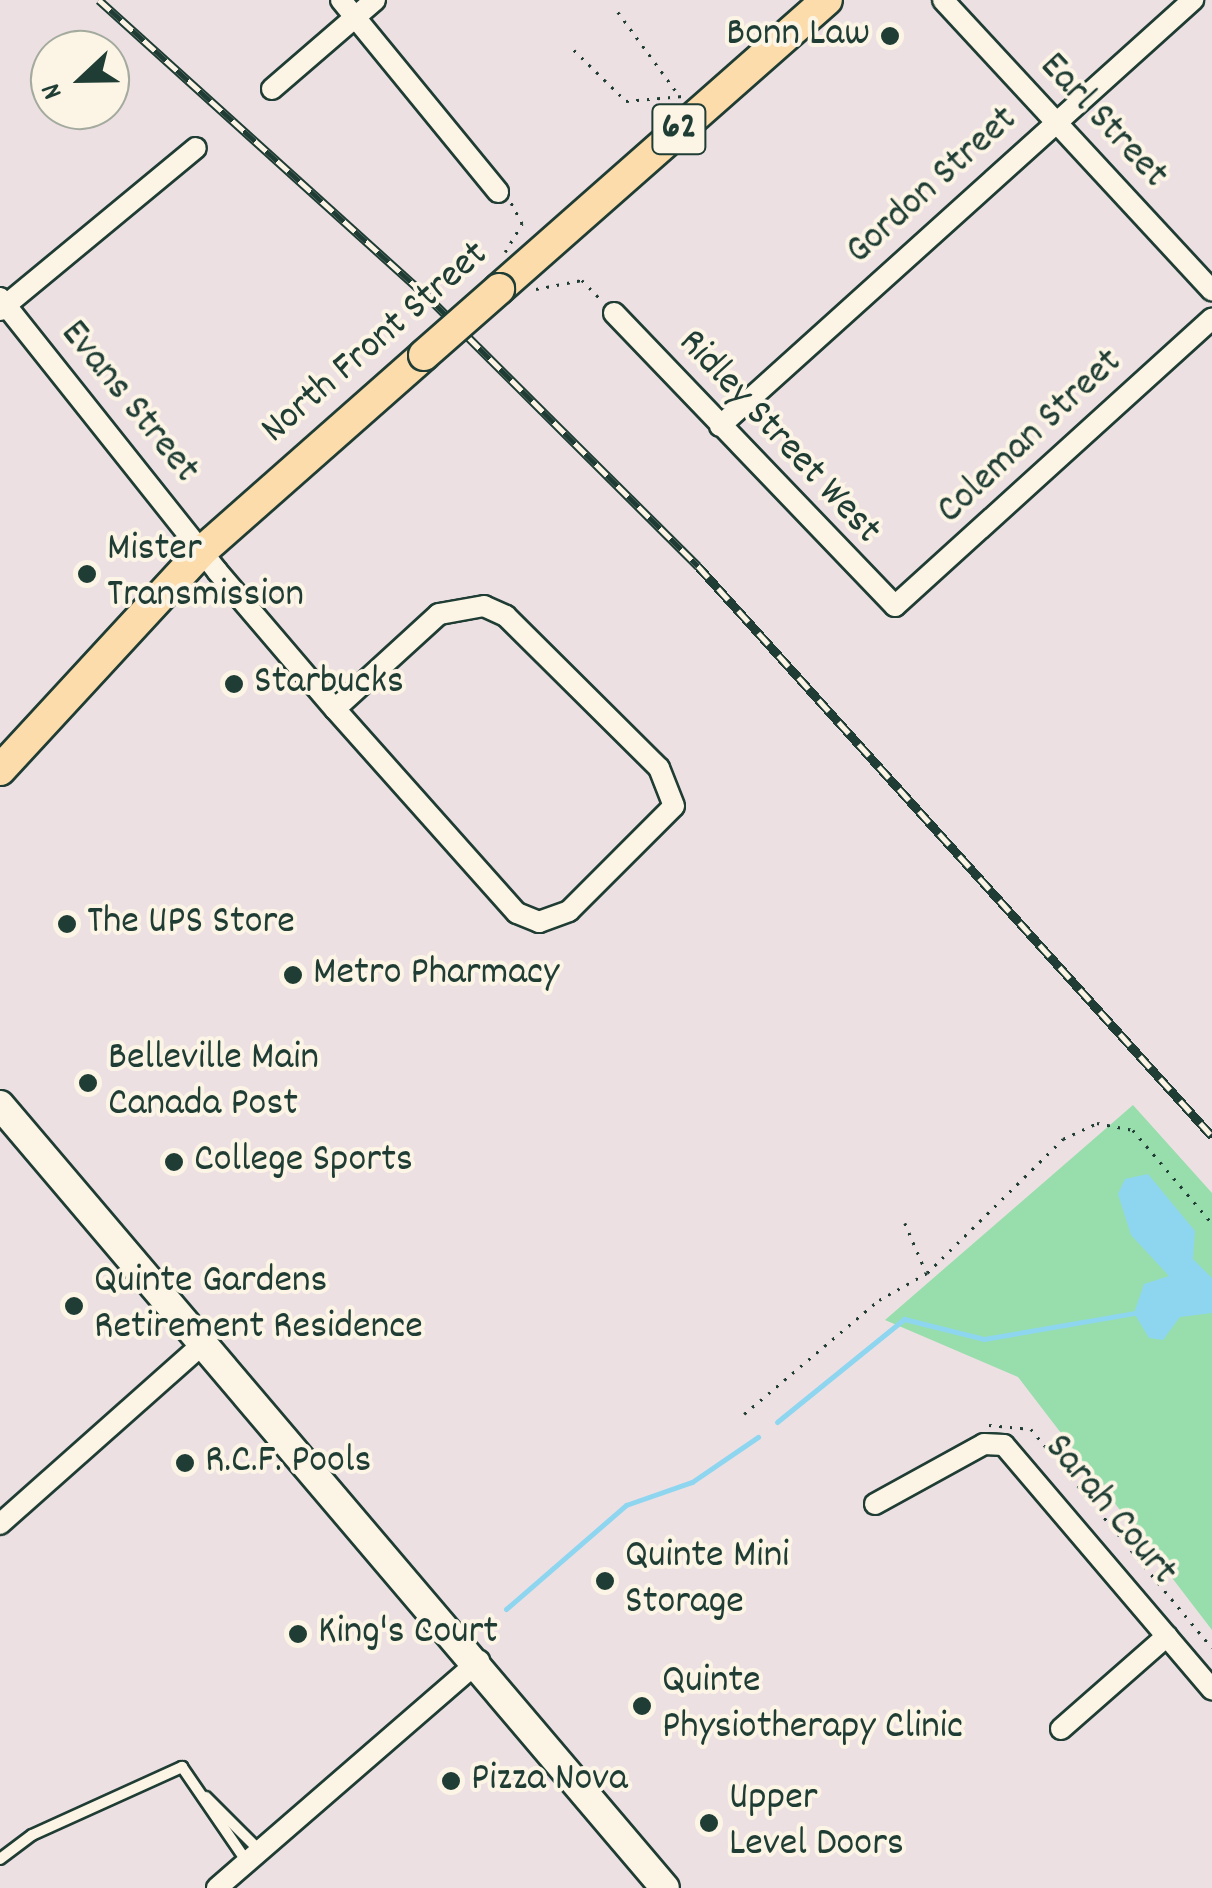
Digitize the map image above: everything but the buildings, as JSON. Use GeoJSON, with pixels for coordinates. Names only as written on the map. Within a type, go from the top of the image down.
{"type":"FeatureCollection","features":[{"type":"Feature","properties":{"kind":"main road","name":"North Front Street"},"geometry":{"type":"LineString","coordinates":[[0,770],[202,551],[827,0]]}},
{"type":"Feature","properties":{"kind":"main road"},"geometry":{"type":"LineString","coordinates":[[0,1105],[207,1340],[665,1888]]}},
{"type":"Feature","properties":{"kind":"street"},"geometry":{"type":"LineString","coordinates":[[341,0],[498,192]]}},
{"type":"Feature","properties":{"kind":"street"},"geometry":{"type":"LineString","coordinates":[[272,90],[375,0]]}},
{"type":"Feature","properties":{"kind":"street","name":"Earl Street"},"geometry":{"type":"LineString","coordinates":[[942,0],[1212,290]]}},
{"type":"Feature","properties":{"kind":"street","name":"Gordon Street"},"geometry":{"type":"LineString","coordinates":[[720,426],[1193,0]]}},
{"type":"Feature","properties":{"kind":"street"},"geometry":{"type":"LineString","coordinates":[[2,304],[196,148]]}},
{"type":"Feature","properties":{"kind":"street","name":"Evans Street"},"geometry":{"type":"LineString","coordinates":[[2,304],[335,709],[517,913],[539,922],[569,910],[674,806],[659,768],[506,616],[484,606],[439,614],[335,709]]}},
{"type":"Feature","properties":{"kind":"street","name":"Ridley Street West"},"geometry":{"type":"LineString","coordinates":[[614,313],[895,606]]}},
{"type":"Feature","properties":{"kind":"street","name":"Coleman Street"},"geometry":{"type":"LineString","coordinates":[[895,606],[1212,319]]}},
{"type":"Feature","properties":{"kind":"street"},"geometry":{"type":"LineString","coordinates":[[0,1524],[207,1340]]}},
{"type":"Feature","properties":{"kind":"street","name":"Sarah Court"},"geometry":{"type":"LineString","coordinates":[[875,1504],[984,1444],[1017,1453],[1212,1689]]}},
{"type":"Feature","properties":{"kind":"street"},"geometry":{"type":"LineString","coordinates":[[1061,1729],[1167,1636]]}},
{"type":"Feature","properties":{"kind":"street"},"geometry":{"type":"LineString","coordinates":[[217,1888],[479,1661]]}},
{"type":"Feature","properties":{"kind":"lane"},"geometry":{"type":"LineString","coordinates":[[0,1859],[173,1767],[206,1797],[254,1856]]}},
{"type":"Feature","properties":{"kind":"lane"},"geometry":{"type":"LineString","coordinates":[[206,1797],[254,1856]]}},
{"type":"Feature","properties":{"kind":"path"},"geometry":{"type":"LineString","coordinates":[[618,12],[679,96]]}},
{"type":"Feature","properties":{"kind":"path"},"geometry":{"type":"LineString","coordinates":[[574,50],[626,101],[690,97]]}},
{"type":"Feature","properties":{"kind":"path"},"geometry":{"type":"LineString","coordinates":[[498,192],[522,224],[505,258]]}},
{"type":"Feature","properties":{"kind":"path"},"geometry":{"type":"LineString","coordinates":[[532,288],[582,280],[614,313]]}},
{"type":"Feature","properties":{"kind":"path"},"geometry":{"type":"LineString","coordinates":[[744,1414],[879,1300],[927,1273],[1063,1139],[1097,1123],[1133,1130],[1212,1223]]}},
{"type":"Feature","properties":{"kind":"path"},"geometry":{"type":"LineString","coordinates":[[905,1223],[927,1273]]}},
{"type":"Feature","properties":{"kind":"path"},"geometry":{"type":"LineString","coordinates":[[984,1444],[975,1430],[993,1423],[1031,1429],[1212,1648]]}},
{"type":"Feature","properties":{"kind":"green space"},"geometry":{"type":"Polygon","coordinates":[[[1133,1105],[1212,1193],[1212,1630],[1018,1377],[885,1320],[1133,1105]]]}},
{"type":"Feature","properties":{"kind":"water"},"geometry":{"type":"Polygon","coordinates":[[[1148,1174],[1195,1231],[1193,1259],[1212,1278],[1212,1313],[1180,1317],[1163,1340],[1149,1338],[1134,1313],[1144,1284],[1169,1276],[1131,1235],[1118,1194],[1125,1179],[1148,1174]]]}},
{"type":"Feature","properties":{"kind":"waterway"},"geometry":{"type":"LineString","coordinates":[[777,1422],[904,1319],[984,1339],[1134,1313]]}},
{"type":"Feature","properties":{"kind":"waterway"},"geometry":{"type":"LineString","coordinates":[[506,1609],[626,1505],[692,1482],[758,1437]]}},
{"type":"Feature","properties":{"kind":"railway"},"geometry":{"type":"LineString","coordinates":[[99,0],[426,295],[698,566],[1212,1136]]}},
{"type":"Feature","properties":{"kind":"place","name":"Bonn Law"},"geometry":{"type":"Point","coordinates":[890,36]}},
{"type":"Feature","properties":{"kind":"place","name":"Mister Transmission"},"geometry":{"type":"Point","coordinates":[87,574]}},
{"type":"Feature","properties":{"kind":"place","name":"Starbucks"},"geometry":{"type":"Point","coordinates":[234,684]}},
{"type":"Feature","properties":{"kind":"place","name":"The UPS Store"},"geometry":{"type":"Point","coordinates":[67,924]}},
{"type":"Feature","properties":{"kind":"place","name":"Metro Pharmacy"},"geometry":{"type":"Point","coordinates":[293,975]}},
{"type":"Feature","properties":{"kind":"place","name":"Belleville Main Canada Post"},"geometry":{"type":"Point","coordinates":[88,1083]}},
{"type":"Feature","properties":{"kind":"place","name":"College Sports"},"geometry":{"type":"Point","coordinates":[174,1162]}},
{"type":"Feature","properties":{"kind":"place","name":"Quinte Gardens Retirement Residence"},"geometry":{"type":"Point","coordinates":[74,1306]}},
{"type":"Feature","properties":{"kind":"place","name":"R.C.F. Pools"},"geometry":{"type":"Point","coordinates":[185,1463]}},
{"type":"Feature","properties":{"kind":"place","name":"Quinte Mini Storage"},"geometry":{"type":"Point","coordinates":[605,1581]}},
{"type":"Feature","properties":{"kind":"place","name":"King's Court"},"geometry":{"type":"Point","coordinates":[298,1634]}},
{"type":"Feature","properties":{"kind":"place","name":"Quinte Physiotherapy Clinic"},"geometry":{"type":"Point","coordinates":[642,1706]}},
{"type":"Feature","properties":{"kind":"place","name":"Pizza Nova"},"geometry":{"type":"Point","coordinates":[451,1781]}},
{"type":"Feature","properties":{"kind":"place","name":"Upper Level Doors"},"geometry":{"type":"Point","coordinates":[709,1823]}}]}
